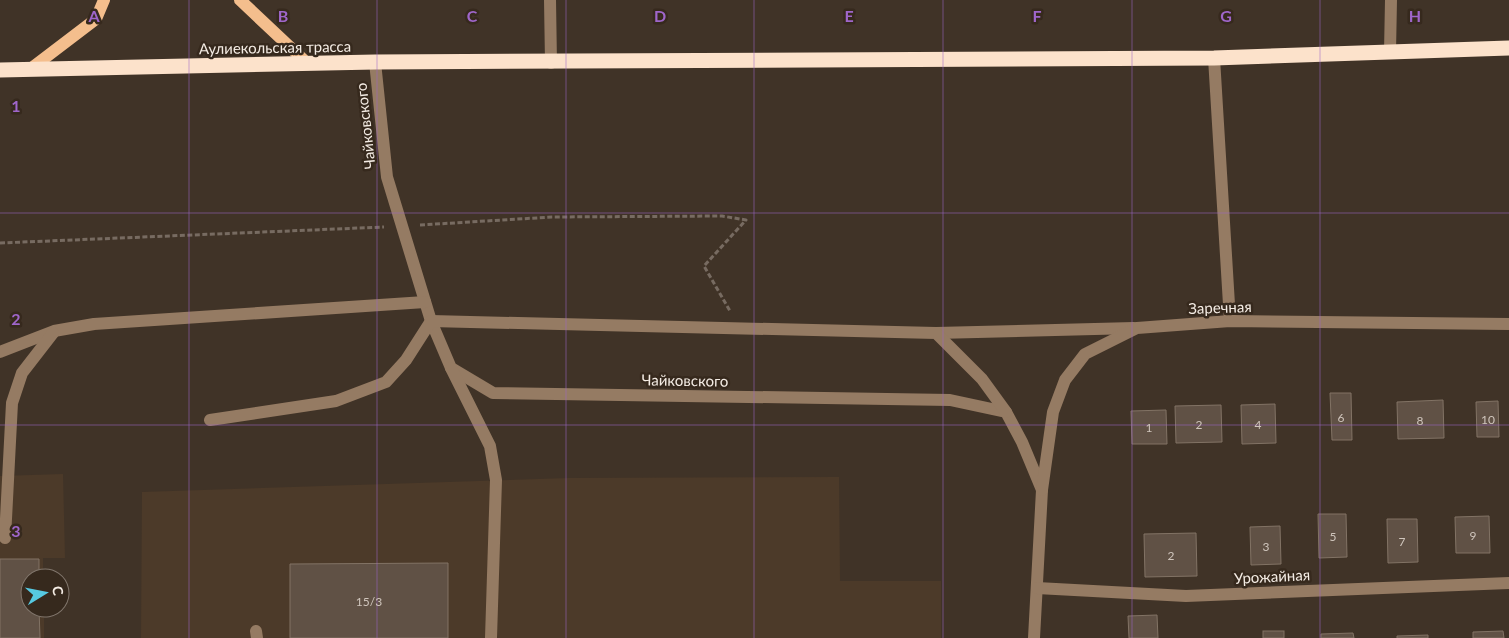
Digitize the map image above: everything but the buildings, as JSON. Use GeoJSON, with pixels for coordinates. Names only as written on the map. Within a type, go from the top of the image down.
{"type":"FeatureCollection","features":[{"type":"Feature","properties":{"kind":"highway","name":"Аулиекольская трасса"},"geometry":{"type":"LineString","coordinates":[[0,70],[375,62],[1214,58],[1509,48]]}},
{"type":"Feature","properties":{"kind":"main road"},"geometry":{"type":"LineString","coordinates":[[29,70],[96,19],[104,0]]}},
{"type":"Feature","properties":{"kind":"main road"},"geometry":{"type":"LineString","coordinates":[[240,0],[307,63]]}},
{"type":"Feature","properties":{"kind":"street"},"geometry":{"type":"LineString","coordinates":[[550,0],[551,62]]}},
{"type":"Feature","properties":{"kind":"street"},"geometry":{"type":"LineString","coordinates":[[1390,52],[1391,0]]}},
{"type":"Feature","properties":{"kind":"street"},"geometry":{"type":"LineString","coordinates":[[1214,58],[1230,321]]}},
{"type":"Feature","properties":{"kind":"street","name":"Чайковского"},"geometry":{"type":"LineString","coordinates":[[375,62],[388,177],[424,302],[451,368],[493,393],[950,400],[1006,412]]}},
{"type":"Feature","properties":{"kind":"street"},"geometry":{"type":"LineString","coordinates":[[0,352],[54,331],[94,324],[424,302]]}},
{"type":"Feature","properties":{"kind":"street"},"geometry":{"type":"LineString","coordinates":[[210,420],[336,401],[386,382],[406,360],[431,321],[936,333],[1138,328]]}},
{"type":"Feature","properties":{"kind":"street","name":"Заречная"},"geometry":{"type":"LineString","coordinates":[[1042,490],[1053,412],[1065,380],[1085,354],[1138,328],[1230,321],[1509,324]]}},
{"type":"Feature","properties":{"kind":"street"},"geometry":{"type":"LineString","coordinates":[[5,538],[12,403],[22,373],[54,331]]}},
{"type":"Feature","properties":{"kind":"street"},"geometry":{"type":"LineString","coordinates":[[936,333],[982,379],[1006,412],[1022,442],[1042,490],[1034,638]]}},
{"type":"Feature","properties":{"kind":"street"},"geometry":{"type":"LineString","coordinates":[[0,362],[14,348]]}},
{"type":"Feature","properties":{"kind":"street"},"geometry":{"type":"LineString","coordinates":[[451,368],[490,446],[496,480],[491,638]]}},
{"type":"Feature","properties":{"kind":"street","name":"Урожайная"},"geometry":{"type":"LineString","coordinates":[[1037,588],[1186,596],[1509,583]]}},
{"type":"Feature","properties":{"kind":"path"},"geometry":{"type":"LineString","coordinates":[[0,243],[402,226],[552,217],[722,216],[746,220],[704,266],[740,328]]}},
{"type":"Feature","properties":{"kind":"shaded area"},"geometry":{"type":"Polygon","coordinates":[[[63,474],[65,558],[43,558],[43,568],[20,568],[20,618],[44,618],[44,638],[0,638],[0,476],[63,474]]]}},
{"type":"Feature","properties":{"kind":"shaded area"},"geometry":{"type":"Polygon","coordinates":[[[839,477],[840,581],[941,581],[941,638],[141,638],[142,492],[569,478],[839,477]]]}}]}
